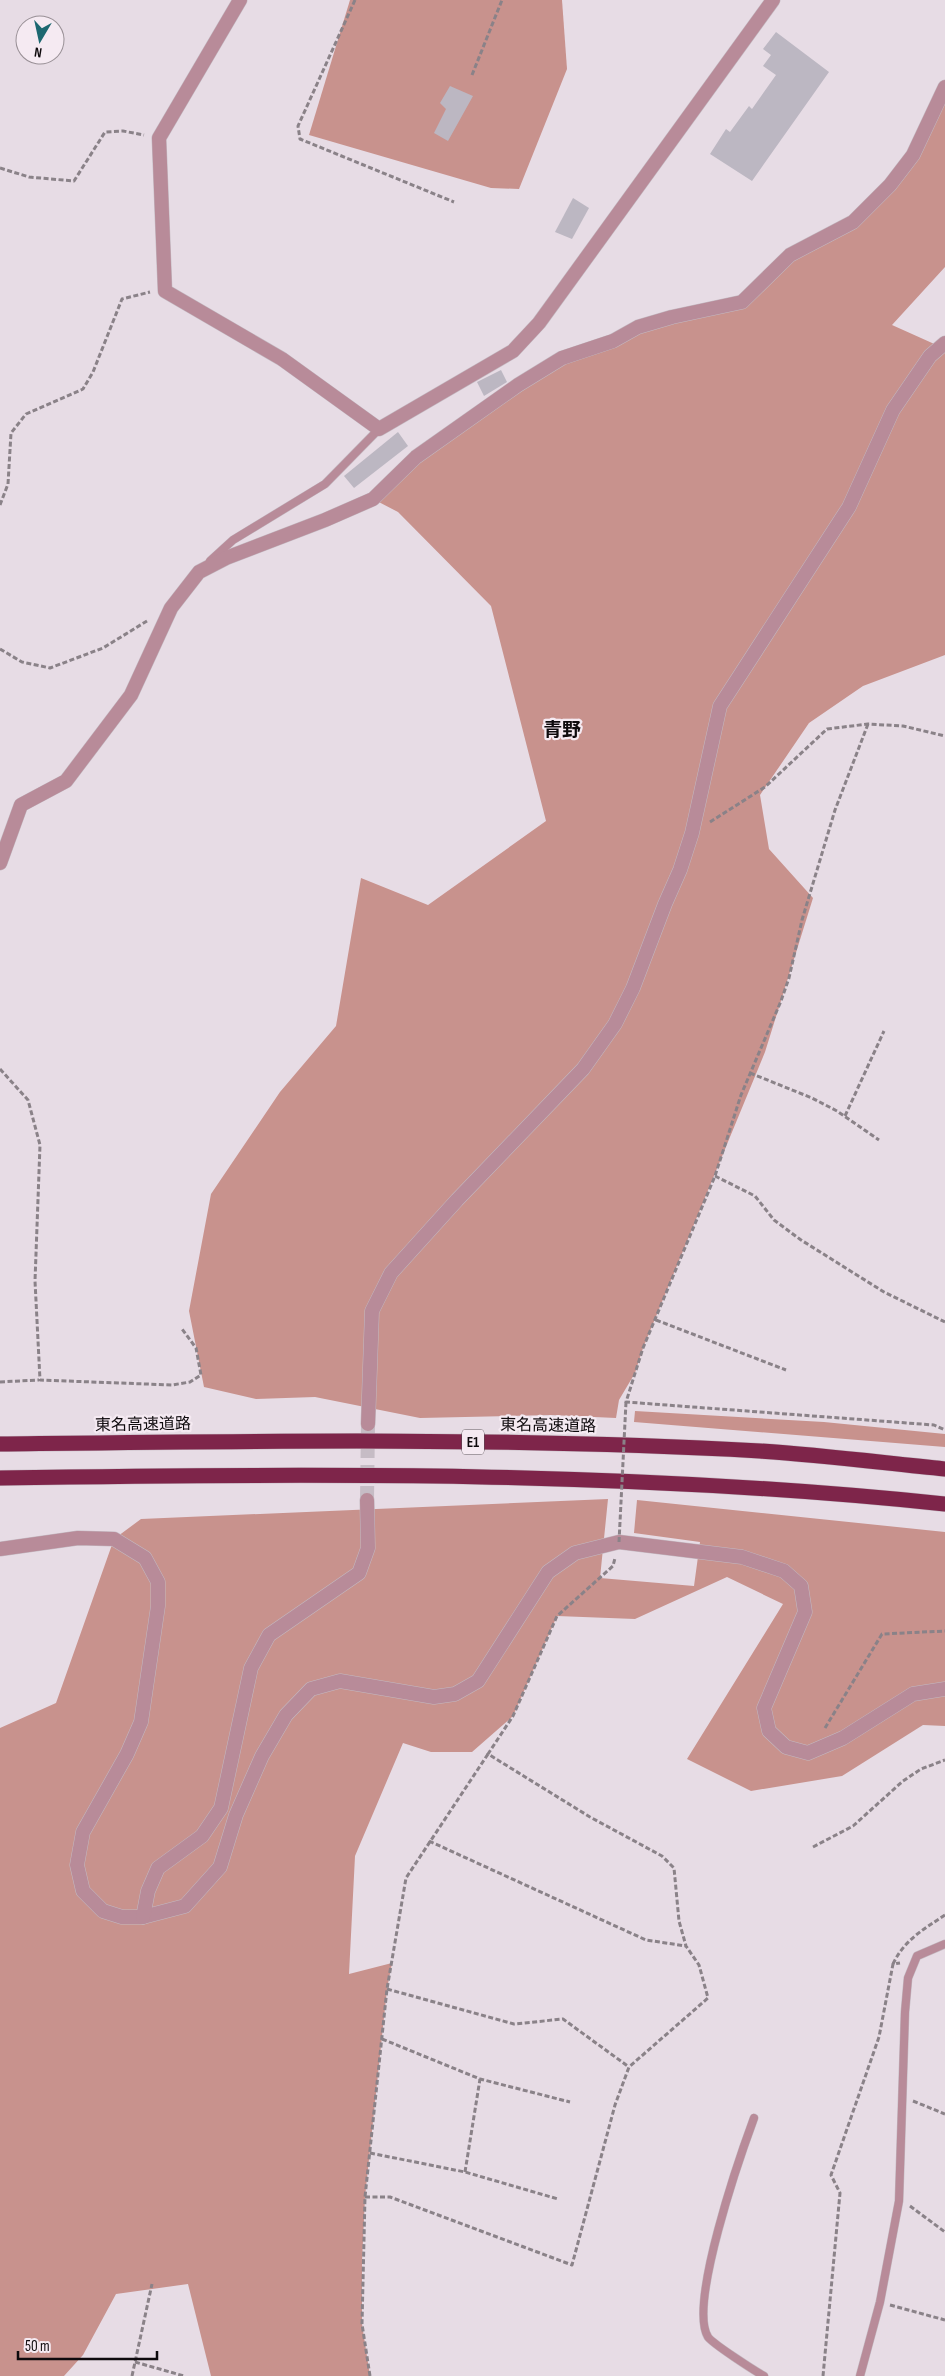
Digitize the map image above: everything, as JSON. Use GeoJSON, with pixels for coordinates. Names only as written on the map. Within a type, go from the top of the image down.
{"type":"FeatureCollection","features":[{"type":"Feature","properties":{"kind":"highway","name":"東名高速道路"},"geometry":{"type":"LineString","coordinates":[[0,1444],[270,1440],[566,1443],[762,1452],[945,1469]]}},
{"type":"Feature","properties":{"kind":"highway","name":"E1"},"geometry":{"type":"LineString","coordinates":[[0,1478],[270,1474],[562,1478],[764,1488],[945,1504]]}},
{"type":"Feature","properties":{"kind":"street"},"geometry":{"type":"LineString","coordinates":[[240,0],[159,138],[165,291],[282,358],[379,429],[513,351],[539,323],[772,0]]}},
{"type":"Feature","properties":{"kind":"street"},"geometry":{"type":"LineString","coordinates":[[0,863],[21,805],[66,781],[131,695],[171,608],[199,572],[234,555],[325,520],[373,499],[416,457],[518,385],[562,358],[613,341],[638,327],[742,302],[790,255],[853,222],[884,191],[913,155],[945,87]]}},
{"type":"Feature","properties":{"kind":"street"},"geometry":{"type":"LineString","coordinates":[[368,1424],[372,1311],[391,1273],[457,1200],[583,1069],[615,1024],[633,988],[664,904],[680,870],[692,833],[720,706],[849,507],[893,410],[930,356],[945,343]]}},
{"type":"Feature","properties":{"kind":"street"},"geometry":{"type":"LineString","coordinates":[[143,1918],[148,1891],[158,1868],[202,1836],[221,1808],[251,1668],[269,1634],[359,1573],[368,1548],[367,1500]]}},
{"type":"Feature","properties":{"kind":"street"},"geometry":{"type":"LineString","coordinates":[[0,1549],[78,1538],[114,1539],[145,1558],[158,1582],[158,1606],[140,1722],[127,1754],[83,1832],[76,1865],[83,1891],[103,1911],[122,1917],[143,1918],[185,1906],[220,1867],[236,1815],[262,1756],[286,1715],[311,1689],[340,1681],[434,1697],[455,1694],[478,1681],[548,1572],[575,1554],[619,1542],[742,1557],[784,1570],[801,1586],[805,1612],[764,1708],[769,1732],[786,1747],[808,1753],[843,1738],[913,1694],[945,1689]]}},
{"type":"Feature","properties":{"kind":"lane"},"geometry":{"type":"LineString","coordinates":[[199,572],[233,540],[325,484],[379,429]]}},
{"type":"Feature","properties":{"kind":"lane"},"geometry":{"type":"LineString","coordinates":[[860,2376],[880,2302],[898,2201],[908,1978],[917,1956],[945,1944]]}},
{"type":"Feature","properties":{"kind":"lane"},"geometry":{"type":"LineString","coordinates":[[754,2118],[722,2214],[710,2262],[703,2324],[709,2338],[764,2376]]}},
{"type":"Feature","properties":{"kind":"path"},"geometry":{"type":"LineString","coordinates":[[355,0],[298,126],[300,139],[454,202]]}},
{"type":"Feature","properties":{"kind":"path"},"geometry":{"type":"LineString","coordinates":[[472,75],[502,0]]}},
{"type":"Feature","properties":{"kind":"path"},"geometry":{"type":"LineString","coordinates":[[0,168],[29,177],[74,181],[105,132],[123,131],[159,138]]}},
{"type":"Feature","properties":{"kind":"path"},"geometry":{"type":"LineString","coordinates":[[0,505],[8,484],[11,433],[26,414],[83,389],[94,372],[122,300],[152,291],[165,291]]}},
{"type":"Feature","properties":{"kind":"path"},"geometry":{"type":"LineString","coordinates":[[0,649],[22,662],[50,668],[103,648],[171,608]]}},
{"type":"Feature","properties":{"kind":"path"},"geometry":{"type":"LineString","coordinates":[[370,2376],[362,2324],[365,2197],[387,1989],[406,1878],[514,1716],[557,1616],[613,1566],[619,1542],[626,1402],[643,1348],[715,1176],[741,1095],[789,978],[802,920],[835,810],[868,724]]}},
{"type":"Feature","properties":{"kind":"path"},"geometry":{"type":"LineString","coordinates":[[692,833],[765,787],[827,729],[868,724],[903,726],[945,736]]}},
{"type":"Feature","properties":{"kind":"path"},"geometry":{"type":"LineString","coordinates":[[845,1116],[884,1031]]}},
{"type":"Feature","properties":{"kind":"path"},"geometry":{"type":"LineString","coordinates":[[0,1069],[28,1100],[40,1145],[35,1281],[40,1380]]}},
{"type":"Feature","properties":{"kind":"path"},"geometry":{"type":"LineString","coordinates":[[750,1074],[812,1098],[845,1116],[879,1140]]}},
{"type":"Feature","properties":{"kind":"path"},"geometry":{"type":"LineString","coordinates":[[715,1176],[754,1196],[774,1220],[800,1240],[884,1292],[945,1322]]}},
{"type":"Feature","properties":{"kind":"path"},"geometry":{"type":"LineString","coordinates":[[656,1320],[786,1370]]}},
{"type":"Feature","properties":{"kind":"path"},"geometry":{"type":"LineString","coordinates":[[0,1382],[40,1380],[172,1385],[190,1382],[202,1375],[196,1348],[182,1329]]}},
{"type":"Feature","properties":{"kind":"path"},"geometry":{"type":"LineString","coordinates":[[626,1402],[925,1424],[945,1430]]}},
{"type":"Feature","properties":{"kind":"path"},"geometry":{"type":"LineString","coordinates":[[808,1753],[882,1634],[945,1631]]}},
{"type":"Feature","properties":{"kind":"path"},"geometry":{"type":"LineString","coordinates":[[365,2197],[390,2197],[572,2265],[615,2105],[629,2067],[708,1998],[699,1965],[686,1946],[679,1921],[674,1868],[662,1856],[590,1817],[488,1754]]}},
{"type":"Feature","properties":{"kind":"path"},"geometry":{"type":"LineString","coordinates":[[813,1848],[853,1826],[903,1781],[921,1769],[945,1760]]}},
{"type":"Feature","properties":{"kind":"path"},"geometry":{"type":"LineString","coordinates":[[429,1841],[646,1940],[686,1946]]}},
{"type":"Feature","properties":{"kind":"path"},"geometry":{"type":"LineString","coordinates":[[823,2376],[840,2193],[831,2174],[879,2037],[893,1964],[913,1935],[945,1915]]}},
{"type":"Feature","properties":{"kind":"path"},"geometry":{"type":"LineString","coordinates":[[893,1964],[902,1963],[917,1956]]}},
{"type":"Feature","properties":{"kind":"path"},"geometry":{"type":"LineString","coordinates":[[387,1989],[514,2024],[563,2019],[629,2067]]}},
{"type":"Feature","properties":{"kind":"path"},"geometry":{"type":"LineString","coordinates":[[382,2039],[480,2078],[570,2102]]}},
{"type":"Feature","properties":{"kind":"path"},"geometry":{"type":"LineString","coordinates":[[465,2172],[480,2078]]}},
{"type":"Feature","properties":{"kind":"path"},"geometry":{"type":"LineString","coordinates":[[903,2097],[945,2114]]}},
{"type":"Feature","properties":{"kind":"path"},"geometry":{"type":"LineString","coordinates":[[370,2153],[465,2172],[558,2199]]}},
{"type":"Feature","properties":{"kind":"path"},"geometry":{"type":"LineString","coordinates":[[898,2201],[908,2205],[945,2232]]}},
{"type":"Feature","properties":{"kind":"path"},"geometry":{"type":"LineString","coordinates":[[132,2376],[152,2284]]}},
{"type":"Feature","properties":{"kind":"path"},"geometry":{"type":"LineString","coordinates":[[880,2302],[945,2320]]}},
{"type":"Feature","properties":{"kind":"path"},"geometry":{"type":"LineString","coordinates":[[135,2362],[184,2376]]}},
{"type":"Feature","properties":{"kind":"shaded area"},"geometry":{"type":"Polygon","coordinates":[[[350,0],[562,0],[567,69],[519,189],[491,188],[309,135],[350,0]]]}},
{"type":"Feature","properties":{"kind":"shaded area"},"geometry":{"type":"Polygon","coordinates":[[[945,99],[945,267],[892,325],[941,347],[945,345],[945,655],[863,686],[809,723],[760,795],[769,849],[813,898],[765,1052],[643,1348],[635,1373],[619,1400],[616,1418],[551,1415],[420,1418],[315,1397],[256,1399],[204,1387],[189,1311],[211,1194],[280,1092],[336,1026],[361,878],[428,905],[546,821],[491,606],[398,512],[373,499],[543,365],[638,327],[742,302],[789,256],[853,222],[914,160],[945,99]]]}},
{"type":"Feature","properties":{"kind":"shaded area"},"geometry":{"type":"Polygon","coordinates":[[[635,1411],[824,1422],[945,1434],[945,1447],[634,1422],[635,1411]]]}},
{"type":"Feature","properties":{"kind":"shaded area"},"geometry":{"type":"Polygon","coordinates":[[[608,1499],[600,1578],[694,1586],[700,1542],[634,1533],[637,1500],[945,1532],[945,1726],[923,1725],[842,1776],[751,1791],[687,1759],[783,1604],[727,1577],[635,1619],[557,1616],[513,1716],[472,1752],[431,1752],[403,1743],[355,1856],[349,1974],[392,1963],[387,1989],[365,2197],[362,2324],[370,2376],[211,2376],[188,2284],[116,2294],[83,2355],[64,2376],[0,2376],[0,1728],[56,1703],[114,1539],[141,1519],[608,1499]]]}},
{"type":"Feature","properties":{"kind":"building"},"geometry":{"type":"Polygon","coordinates":[[[776,32],[829,72],[752,181],[710,154],[726,129],[730,132],[749,106],[752,109],[776,75],[763,66],[771,55],[763,49],[776,32]]]}},
{"type":"Feature","properties":{"kind":"building"},"geometry":{"type":"Polygon","coordinates":[[[450,86],[473,96],[448,141],[434,133],[446,109],[440,103],[450,86]]]}},
{"type":"Feature","properties":{"kind":"building"},"geometry":{"type":"Polygon","coordinates":[[[573,198],[589,208],[572,239],[555,232],[573,198]]]}},
{"type":"Feature","properties":{"kind":"building"},"geometry":{"type":"Polygon","coordinates":[[[501,370],[507,382],[484,396],[477,382],[501,370]]]}},
{"type":"Feature","properties":{"kind":"building"},"geometry":{"type":"Polygon","coordinates":[[[398,432],[408,446],[354,488],[344,476],[398,432]]]}},
{"type":"Feature","properties":{"kind":"tunnel"},"geometry":{"type":"LineString","coordinates":[[367,1500],[368,1424]]}},
{"type":"Feature","properties":{"kind":"district","name":"青野"},"geometry":{"type":"Point","coordinates":[562,730]}}]}
